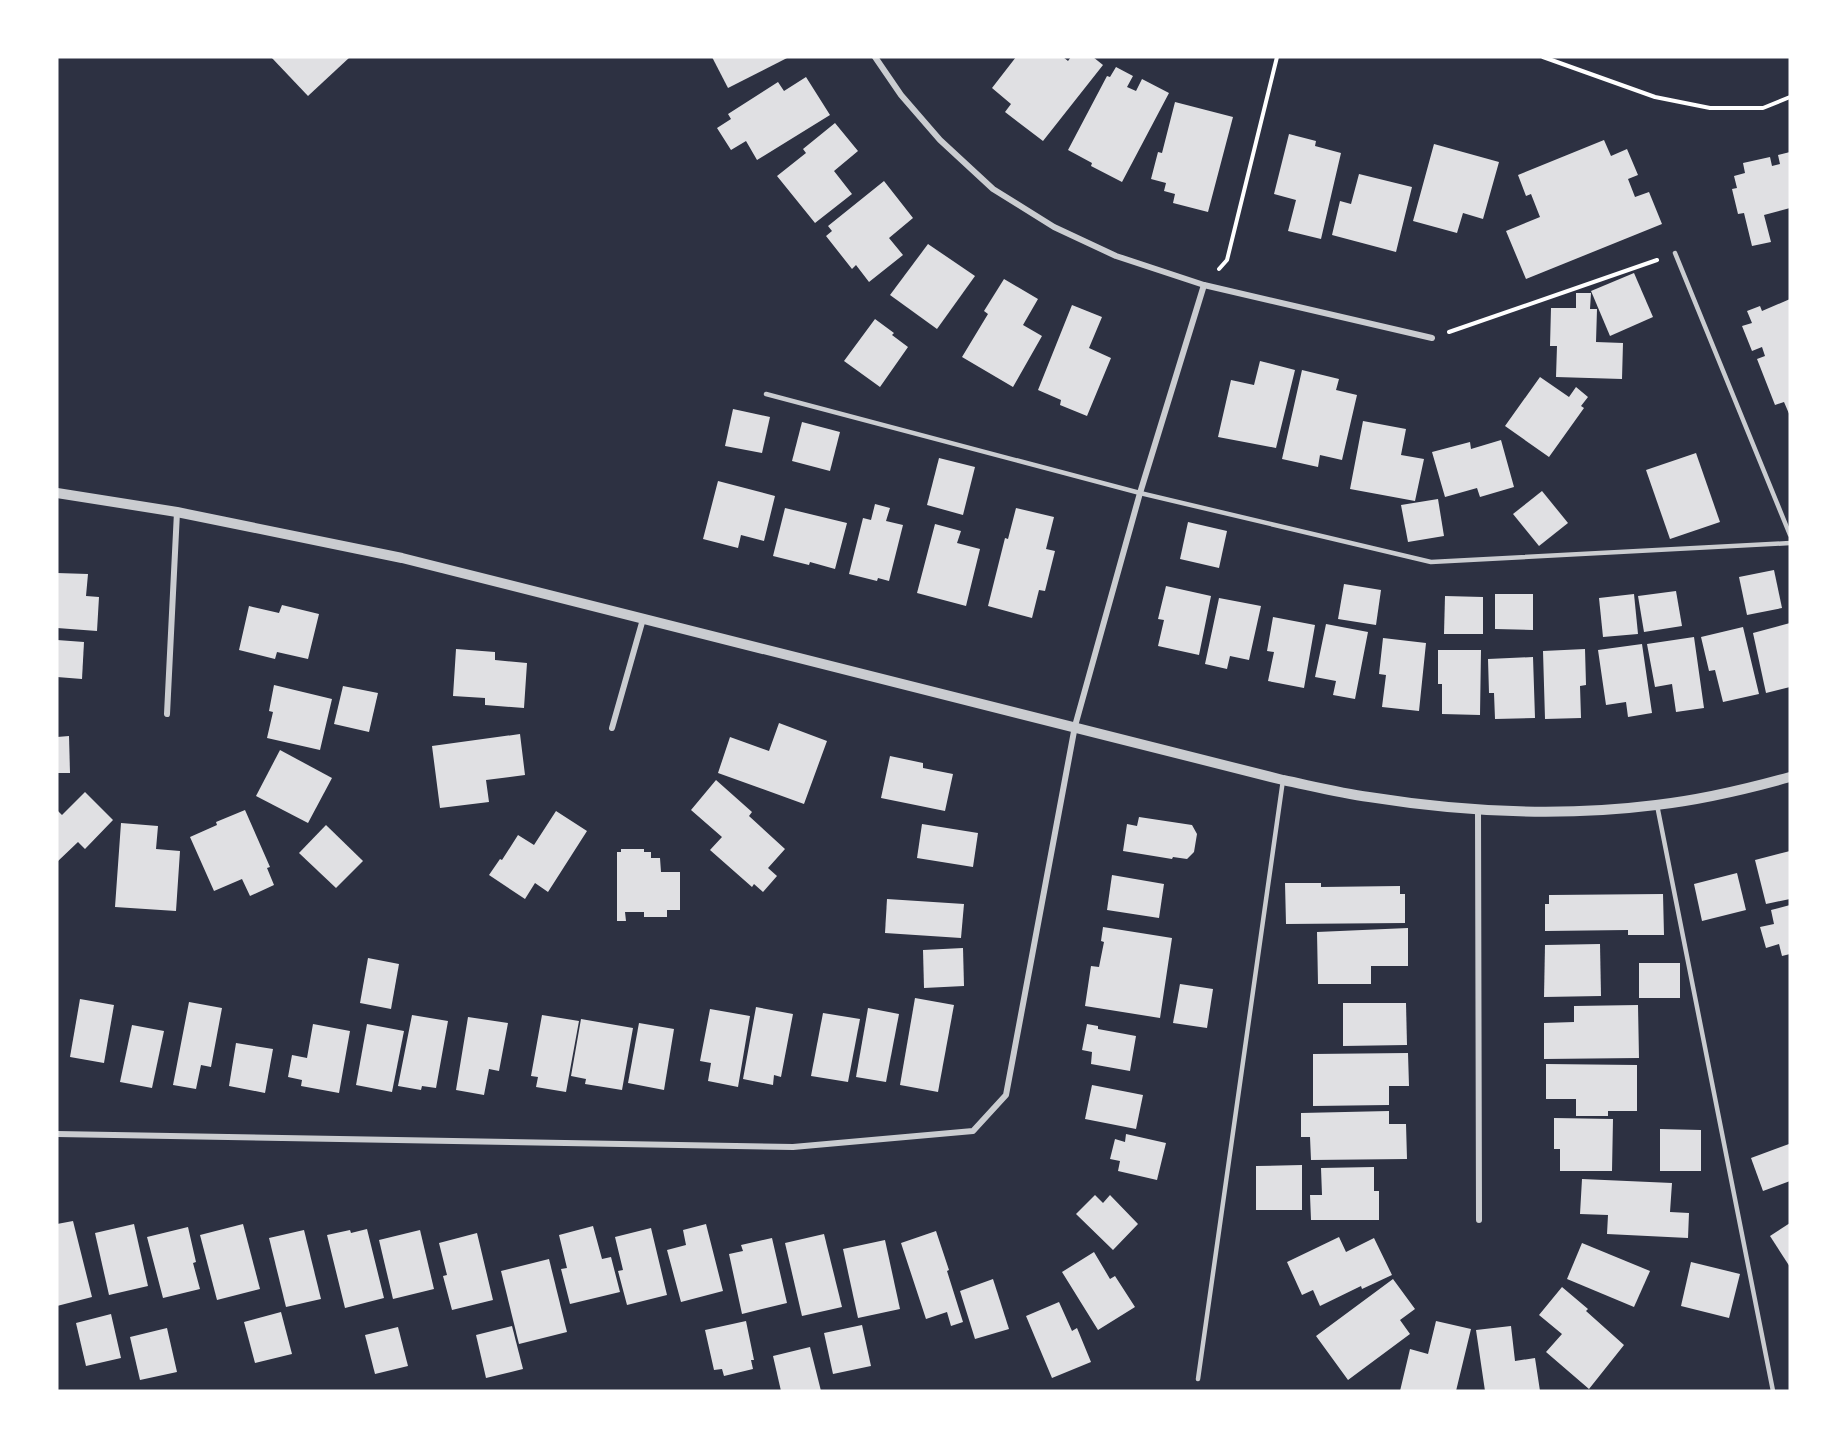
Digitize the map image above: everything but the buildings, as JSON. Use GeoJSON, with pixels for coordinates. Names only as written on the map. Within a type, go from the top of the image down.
{"type":"FeatureCollection","features":[{"type":"Feature","properties":{"kind":"street"},"geometry":{"type":"LineString","coordinates":[[875,57],[901,95],[939,140],[993,189],[1054,227],[1116,256],[1204,285],[1432,338]]}},
{"type":"Feature","properties":{"kind":"street"},"geometry":{"type":"LineString","coordinates":[[57,1134],[793,1147],[973,1131],[1006,1095],[1075,726],[1140,493],[1204,285]]}},
{"type":"Feature","properties":{"kind":"street"},"geometry":{"type":"LineString","coordinates":[[57,493],[177,512],[402,558],[1283,780],[1368,797],[1478,810],[1583,812],[1657,805],[1762,785],[1790,777]]}},
{"type":"Feature","properties":{"kind":"street"},"geometry":{"type":"LineString","coordinates":[[167,714],[177,512]]}},
{"type":"Feature","properties":{"kind":"street"},"geometry":{"type":"LineString","coordinates":[[612,728],[643,619]]}},
{"type":"Feature","properties":{"kind":"street"},"geometry":{"type":"LineString","coordinates":[[1478,810],[1479,1220]]}},
{"type":"Feature","properties":{"kind":"lane"},"geometry":{"type":"LineString","coordinates":[[1675,254],[1790,535]]}},
{"type":"Feature","properties":{"kind":"lane"},"geometry":{"type":"LineString","coordinates":[[766,394],[1140,493],[1431,562],[1790,543]]}},
{"type":"Feature","properties":{"kind":"lane"},"geometry":{"type":"LineString","coordinates":[[1198,1379],[1283,780]]}},
{"type":"Feature","properties":{"kind":"lane"},"geometry":{"type":"LineString","coordinates":[[1657,805],[1773,1391]]}},
{"type":"Feature","properties":{"kind":"path"},"geometry":{"type":"LineString","coordinates":[[1204,285],[1227,260],[1277,57]]}},
{"type":"Feature","properties":{"kind":"path"},"geometry":{"type":"LineString","coordinates":[[1543,57],[1654,97],[1710,108],[1763,108],[1790,97]]}},
{"type":"Feature","properties":{"kind":"path"},"geometry":{"type":"LineString","coordinates":[[1432,338],[1675,254]]}}]}
